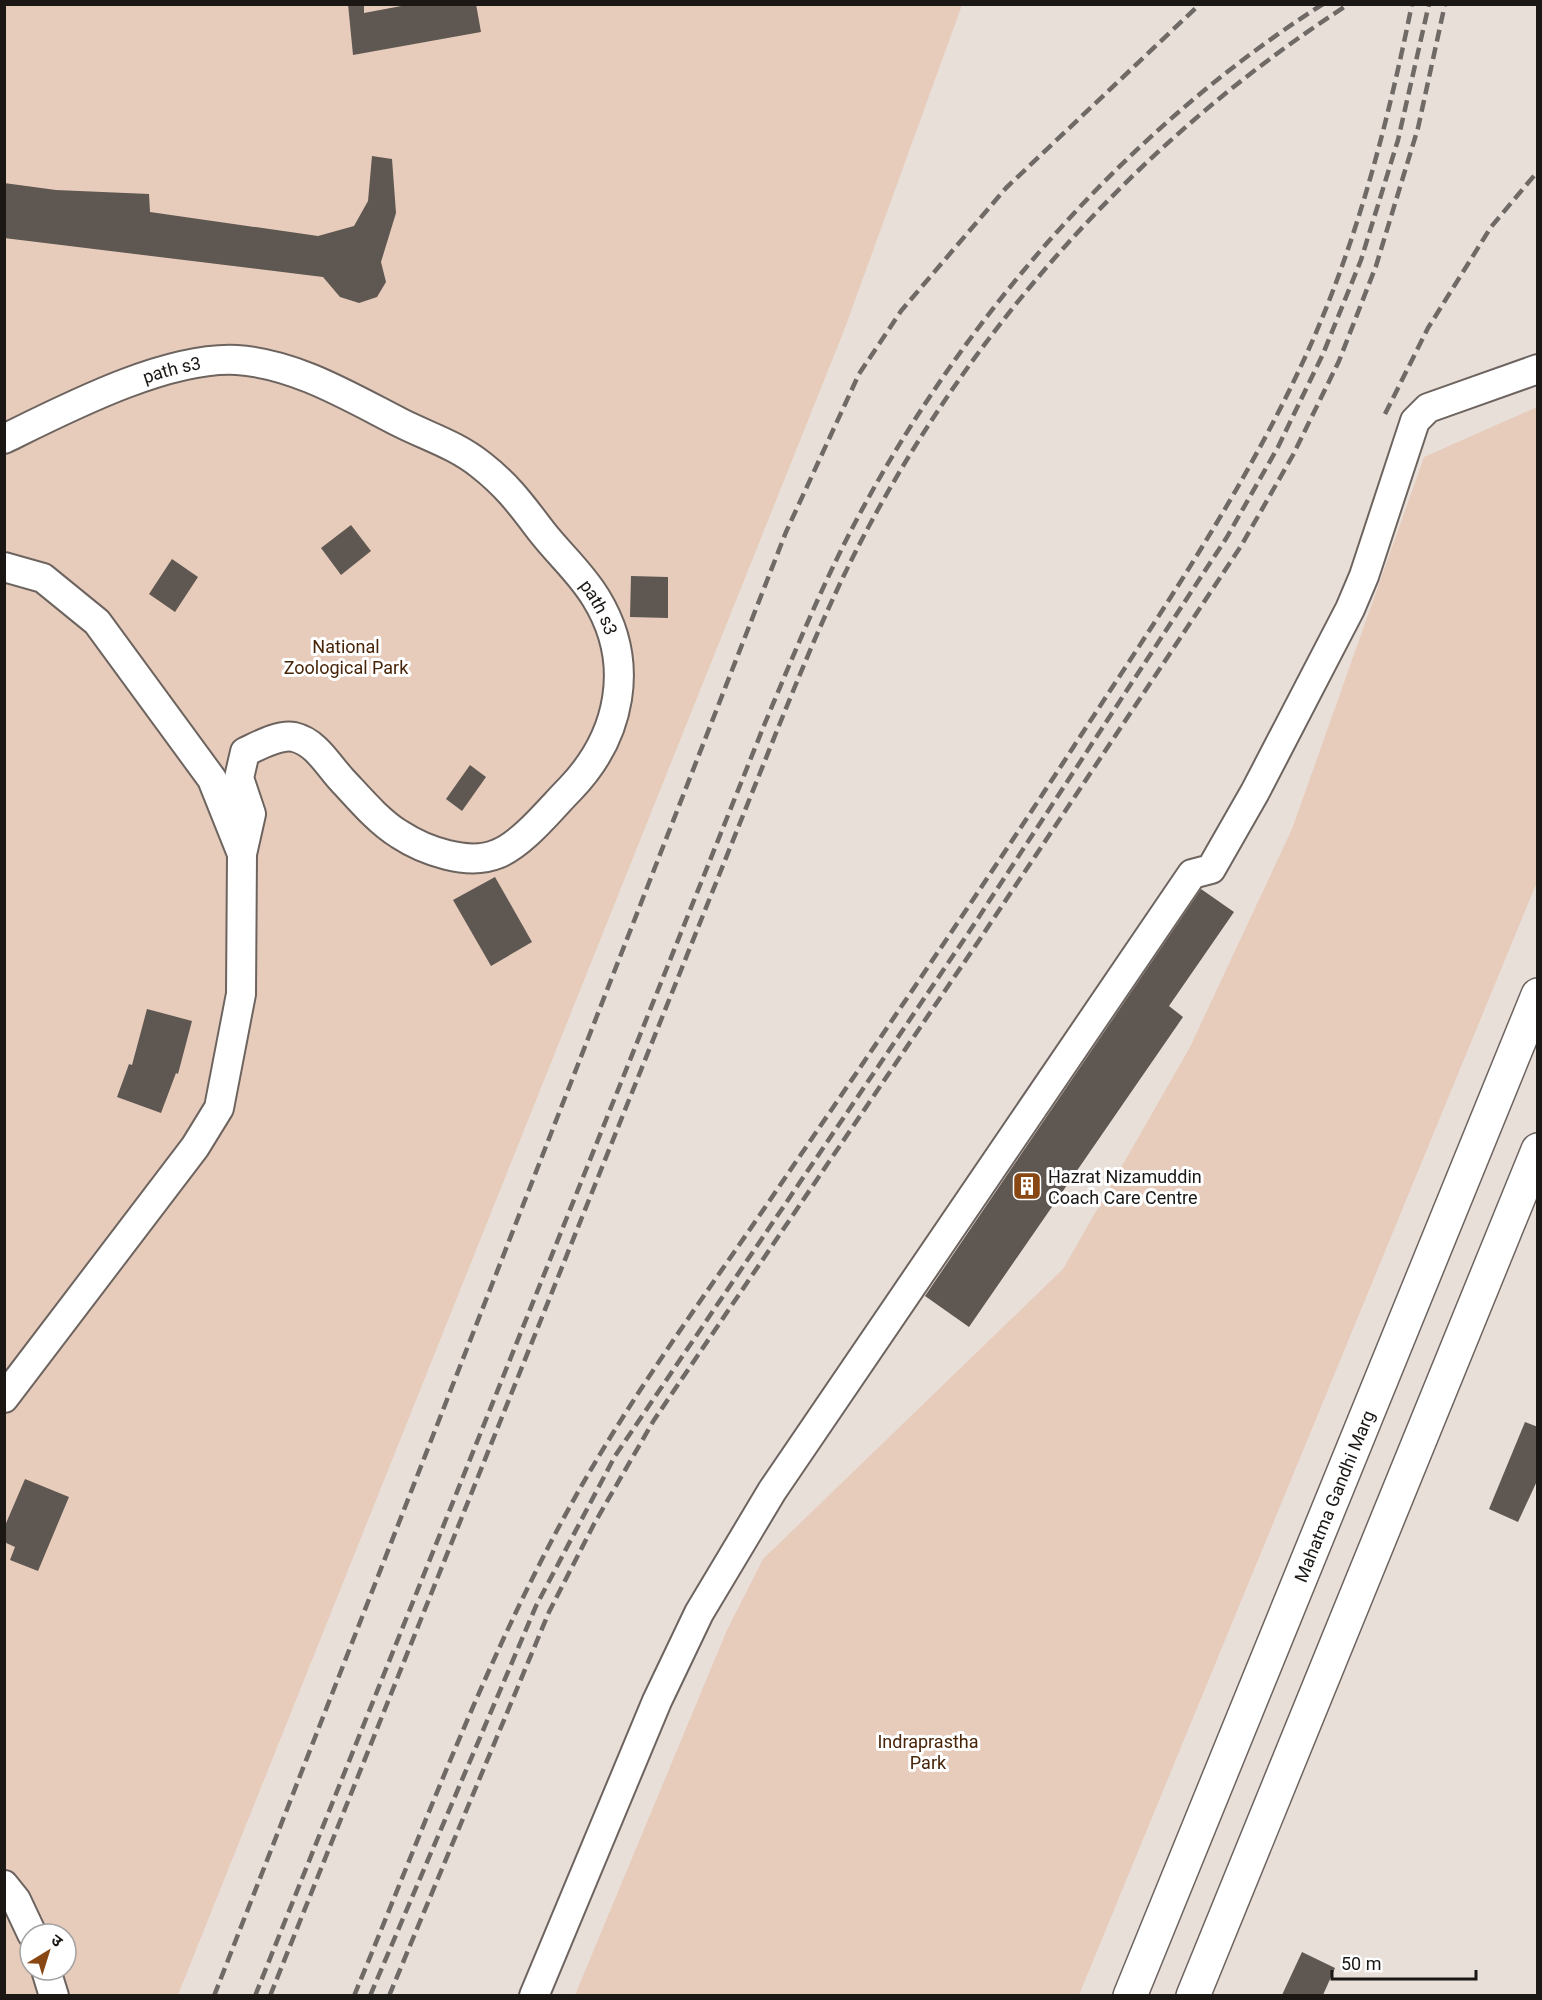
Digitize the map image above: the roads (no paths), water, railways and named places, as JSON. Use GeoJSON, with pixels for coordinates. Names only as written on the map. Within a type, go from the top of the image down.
{"type":"FeatureCollection","features":[{"type":"Feature","properties":{"kind":"highway","name":"Mahatma Gandhi Marg"},"geometry":{"type":"LineString","coordinates":[[1130,1995],[1538,995]]}},
{"type":"Feature","properties":{"kind":"highway"},"geometry":{"type":"LineString","coordinates":[[1193,1995],[1538,1150]]}},
{"type":"Feature","properties":{"kind":"street","name":"path s3"},"geometry":{"type":"LineString","coordinates":[[4,439],[115,389],[190,364],[236,360],[298,373],[366,402],[402,423],[442,440],[481,464],[519,499],[543,533],[576,569],[598,601],[617,651],[617,709],[609,733],[586,772],[529,831],[499,854],[469,861],[398,834],[371,810],[315,747],[293,737],[266,742],[245,752],[240,778],[251,814],[242,854]]}},
{"type":"Feature","properties":{"kind":"street"},"geometry":{"type":"LineString","coordinates":[[534,1995],[657,1701],[699,1613],[772,1491],[1192,874],[1211,868],[1255,792],[1350,609],[1364,576],[1415,421],[1428,408],[1538,369]]}},
{"type":"Feature","properties":{"kind":"street"},"geometry":{"type":"LineString","coordinates":[[4,567],[43,578],[97,621],[212,779],[242,854],[241,994],[219,1108],[195,1147],[4,1398]]}},
{"type":"Feature","properties":{"kind":"street"},"geometry":{"type":"LineString","coordinates":[[4,1885],[16,1900],[26,1922]]}},
{"type":"Feature","properties":{"kind":"railway"},"geometry":{"type":"LineString","coordinates":[[214,1996],[786,532],[859,374],[901,311],[1006,188],[1200,4]]}},
{"type":"Feature","properties":{"kind":"railway"},"geometry":{"type":"LineString","coordinates":[[255,1996],[765,723],[820,594],[857,519],[900,443],[948,370],[1000,299],[1057,232],[1118,168],[1183,109],[1251,54],[1323,4]]}},
{"type":"Feature","properties":{"kind":"railway"},"geometry":{"type":"LineString","coordinates":[[270,1996],[789,702],[832,600],[869,526],[914,448],[963,374],[1017,302],[1076,235],[1138,171],[1205,111],[1275,55],[1349,4]]}},
{"type":"Feature","properties":{"kind":"railway"},"geometry":{"type":"LineString","coordinates":[[354,1996],[469,1716],[532,1578],[567,1511],[605,1446],[672,1342],[977,894],[1176,590],[1232,497],[1284,402],[1325,311],[1356,225],[1381,137],[1412,4]]}},
{"type":"Feature","properties":{"kind":"railway"},"geometry":{"type":"LineString","coordinates":[[370,1996],[536,1606],[615,1456],[969,932],[1227,537],[1278,447],[1323,354],[1361,260],[1398,140],[1429,4]]}},
{"type":"Feature","properties":{"kind":"railway"},"geometry":{"type":"LineString","coordinates":[[389,1996],[549,1612],[594,1524],[654,1420],[980,939],[1169,655],[1241,546],[1293,455],[1339,361],[1376,266],[1418,128],[1445,4]]}},
{"type":"Feature","properties":{"kind":"railway"},"geometry":{"type":"LineString","coordinates":[[1385,414],[1428,328],[1491,227],[1538,171]]}},
{"type":"Feature","properties":{"kind":"place","name":"Hazrat Nizamuddin Coach Care Centre"},"geometry":{"type":"Point","coordinates":[1027,1186]}},
{"type":"Feature","properties":{"kind":"park label","name":"National Zoological Park"},"geometry":{"type":"Point","coordinates":[346,656]}},
{"type":"Feature","properties":{"kind":"park label","name":"Indraprastha Park"},"geometry":{"type":"Point","coordinates":[928,1751]}}]}
